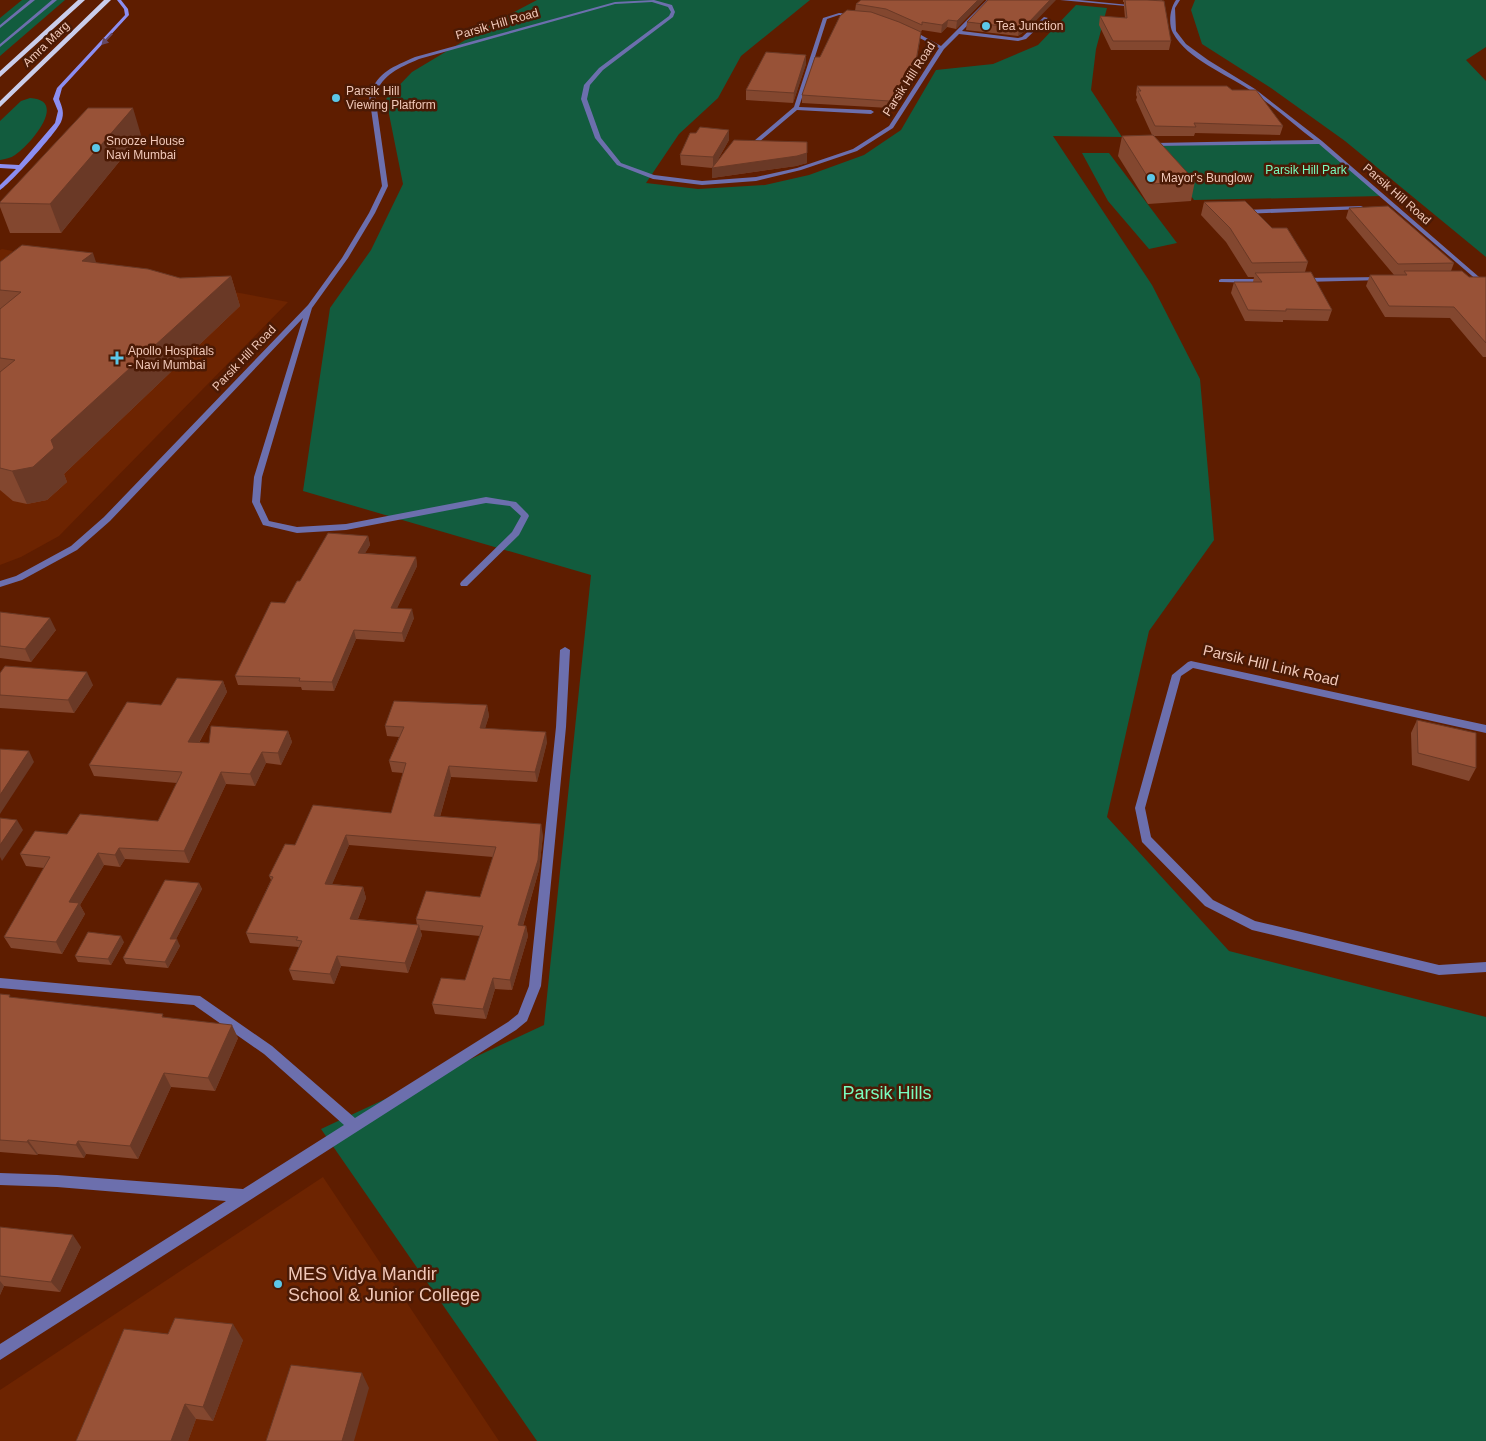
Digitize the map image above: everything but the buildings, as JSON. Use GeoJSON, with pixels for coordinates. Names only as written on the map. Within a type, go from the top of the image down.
{"type":"FeatureCollection","features":[{"type":"Feature","properties":{"kind":"highway","name":"Amra Marg"},"geometry":{"type":"LineString","coordinates":[[0,74],[82,0]]}},
{"type":"Feature","properties":{"kind":"highway","name":"Amra Marg"},"geometry":{"type":"LineString","coordinates":[[0,105],[108,0]]}},
{"type":"Feature","properties":{"kind":"street"},"geometry":{"type":"LineString","coordinates":[[0,27],[33,0]]}},
{"type":"Feature","properties":{"kind":"street"},"geometry":{"type":"LineString","coordinates":[[0,46],[55,0]]}},
{"type":"Feature","properties":{"kind":"street"},"geometry":{"type":"LineString","coordinates":[[0,188],[21,167],[58,123],[61,111],[56,99],[60,88],[127,15],[126,9],[119,0]]}},
{"type":"Feature","properties":{"kind":"street","name":"Parsik Hill Road"},"geometry":{"type":"LineString","coordinates":[[0,584],[19,578],[74,548],[107,519],[310,306],[345,258],[372,213],[385,186],[372,95],[376,81],[391,70],[417,58],[615,2],[652,1],[670,6],[673,12],[671,17],[601,69],[587,85],[584,99],[598,138],[619,164],[653,177],[702,183],[765,177],[799,169],[855,150],[891,127],[942,48],[990,0]]}},
{"type":"Feature","properties":{"kind":"street"},"geometry":{"type":"LineString","coordinates":[[1062,0],[1144,6]]}},
{"type":"Feature","properties":{"kind":"street"},"geometry":{"type":"LineString","coordinates":[[1163,8],[1173,8],[1178,0]]}},
{"type":"Feature","properties":{"kind":"street","name":"Parsik Hill Road"},"geometry":{"type":"LineString","coordinates":[[1173,8],[1174,31],[1184,45],[1253,90],[1320,142],[1486,286]]}},
{"type":"Feature","properties":{"kind":"street"},"geometry":{"type":"LineString","coordinates":[[750,147],[796,108],[826,18],[839,14],[861,16]]}},
{"type":"Feature","properties":{"kind":"street"},"geometry":{"type":"LineString","coordinates":[[957,32],[1018,40],[1024,38],[1046,18]]}},
{"type":"Feature","properties":{"kind":"street"},"geometry":{"type":"LineString","coordinates":[[904,29],[942,48]]}},
{"type":"Feature","properties":{"kind":"street"},"geometry":{"type":"LineString","coordinates":[[796,108],[871,112]]}},
{"type":"Feature","properties":{"kind":"street"},"geometry":{"type":"LineString","coordinates":[[1155,145],[1320,142]]}},
{"type":"Feature","properties":{"kind":"street"},"geometry":{"type":"LineString","coordinates":[[0,166],[21,167]]}},
{"type":"Feature","properties":{"kind":"street"},"geometry":{"type":"LineString","coordinates":[[0,179],[9,179]]}},
{"type":"Feature","properties":{"kind":"street"},"geometry":{"type":"LineString","coordinates":[[1384,207],[1394,207]]}},
{"type":"Feature","properties":{"kind":"street"},"geometry":{"type":"LineString","coordinates":[[1239,212],[1365,208]]}},
{"type":"Feature","properties":{"kind":"street"},"geometry":{"type":"LineString","coordinates":[[1468,278],[1477,278]]}},
{"type":"Feature","properties":{"kind":"street"},"geometry":{"type":"LineString","coordinates":[[1291,280],[1391,279]]}},
{"type":"Feature","properties":{"kind":"street"},"geometry":{"type":"LineString","coordinates":[[1221,282],[1271,281]]}},
{"type":"Feature","properties":{"kind":"street"},"geometry":{"type":"LineString","coordinates":[[310,306],[258,477],[256,502],[266,523],[297,530],[336,528],[486,500],[513,504],[525,516],[516,533],[464,584]]}},
{"type":"Feature","properties":{"kind":"street"},"geometry":{"type":"LineString","coordinates":[[0,1354],[524,1017],[535,986],[561,727],[565,650]]}},
{"type":"Feature","properties":{"kind":"street","name":"Parsik Hill Link Road"},"geometry":{"type":"LineString","coordinates":[[1486,729],[1191,664],[1176,675],[1140,808],[1146,839],[1208,903],[1252,925],[1439,970],[1486,967]]}},
{"type":"Feature","properties":{"kind":"street"},"geometry":{"type":"LineString","coordinates":[[0,983],[196,1000],[268,1050],[354,1126]]}},
{"type":"Feature","properties":{"kind":"street"},"geometry":{"type":"LineString","coordinates":[[0,1179],[247,1196]]}},
{"type":"Feature","properties":{"kind":"shaded area","name":"Apollo Hospitals - Navi Mumbai"},"geometry":{"type":"Polygon","coordinates":[[[0,250],[288,302],[59,536],[21,557],[0,565],[0,250]]]}},
{"type":"Feature","properties":{"kind":"shaded area","name":"MES Vidya Mandir School & Junior College"},"geometry":{"type":"Polygon","coordinates":[[[323,1177],[499,1441],[0,1441],[0,1390],[323,1177]]]}},
{"type":"Feature","properties":{"kind":"green space"},"geometry":{"type":"Polygon","coordinates":[[[22,0],[65,0],[0,56],[0,18],[22,0]]]}},
{"type":"Feature","properties":{"kind":"green space","name":"Parsik Hills"},"geometry":{"type":"Polygon","coordinates":[[[537,0],[810,0],[741,56],[718,98],[679,134],[646,183],[698,189],[765,185],[809,175],[864,155],[901,130],[936,70],[993,64],[1038,45],[1076,5],[1107,8],[1096,49],[1091,90],[1122,137],[1053,136],[1152,285],[1200,379],[1214,540],[1149,631],[1107,817],[1229,951],[1486,1017],[1486,1441],[537,1441],[321,1129],[544,1025],[591,575],[303,491],[330,308],[371,250],[403,184],[386,99],[412,72],[497,21],[537,0]]]}},
{"type":"Feature","properties":{"kind":"green space"},"geometry":{"type":"Polygon","coordinates":[[[1195,0],[1486,0],[1486,47],[1466,60],[1486,81],[1486,257],[1345,141],[1271,88],[1202,44],[1191,10],[1195,0]]]}},
{"type":"Feature","properties":{"kind":"green space"},"geometry":{"type":"Polygon","coordinates":[[[30,98],[41,101],[46,106],[43,124],[22,150],[12,157],[0,160],[0,121],[21,101],[30,98]]]}},
{"type":"Feature","properties":{"kind":"green space","name":"Parsik Hill Park"},"geometry":{"type":"Polygon","coordinates":[[[1320,142],[1382,196],[1194,200],[1155,145],[1320,142]]]}},
{"type":"Feature","properties":{"kind":"green space"},"geometry":{"type":"Polygon","coordinates":[[[1082,153],[1109,153],[1177,243],[1149,249],[1108,201],[1082,153]]]}},
{"type":"Feature","properties":{"kind":"place","name":"Tea Junction"},"geometry":{"type":"Point","coordinates":[986,26]}},
{"type":"Feature","properties":{"kind":"place","name":"Parsik Hill Viewing Platform"},"geometry":{"type":"Point","coordinates":[336,98]}},
{"type":"Feature","properties":{"kind":"place","name":"Snooze House Navi Mumbai"},"geometry":{"type":"Point","coordinates":[96,148]}},
{"type":"Feature","properties":{"kind":"place","name":"Mayor's Bunglow"},"geometry":{"type":"Point","coordinates":[1151,178]}},
{"type":"Feature","properties":{"kind":"place","name":"Apollo Hospitals - Navi Mumbai"},"geometry":{"type":"Point","coordinates":[117,358]}},
{"type":"Feature","properties":{"kind":"place","name":"MES Vidya Mandir School & Junior College"},"geometry":{"type":"Point","coordinates":[278,1284]}}]}
